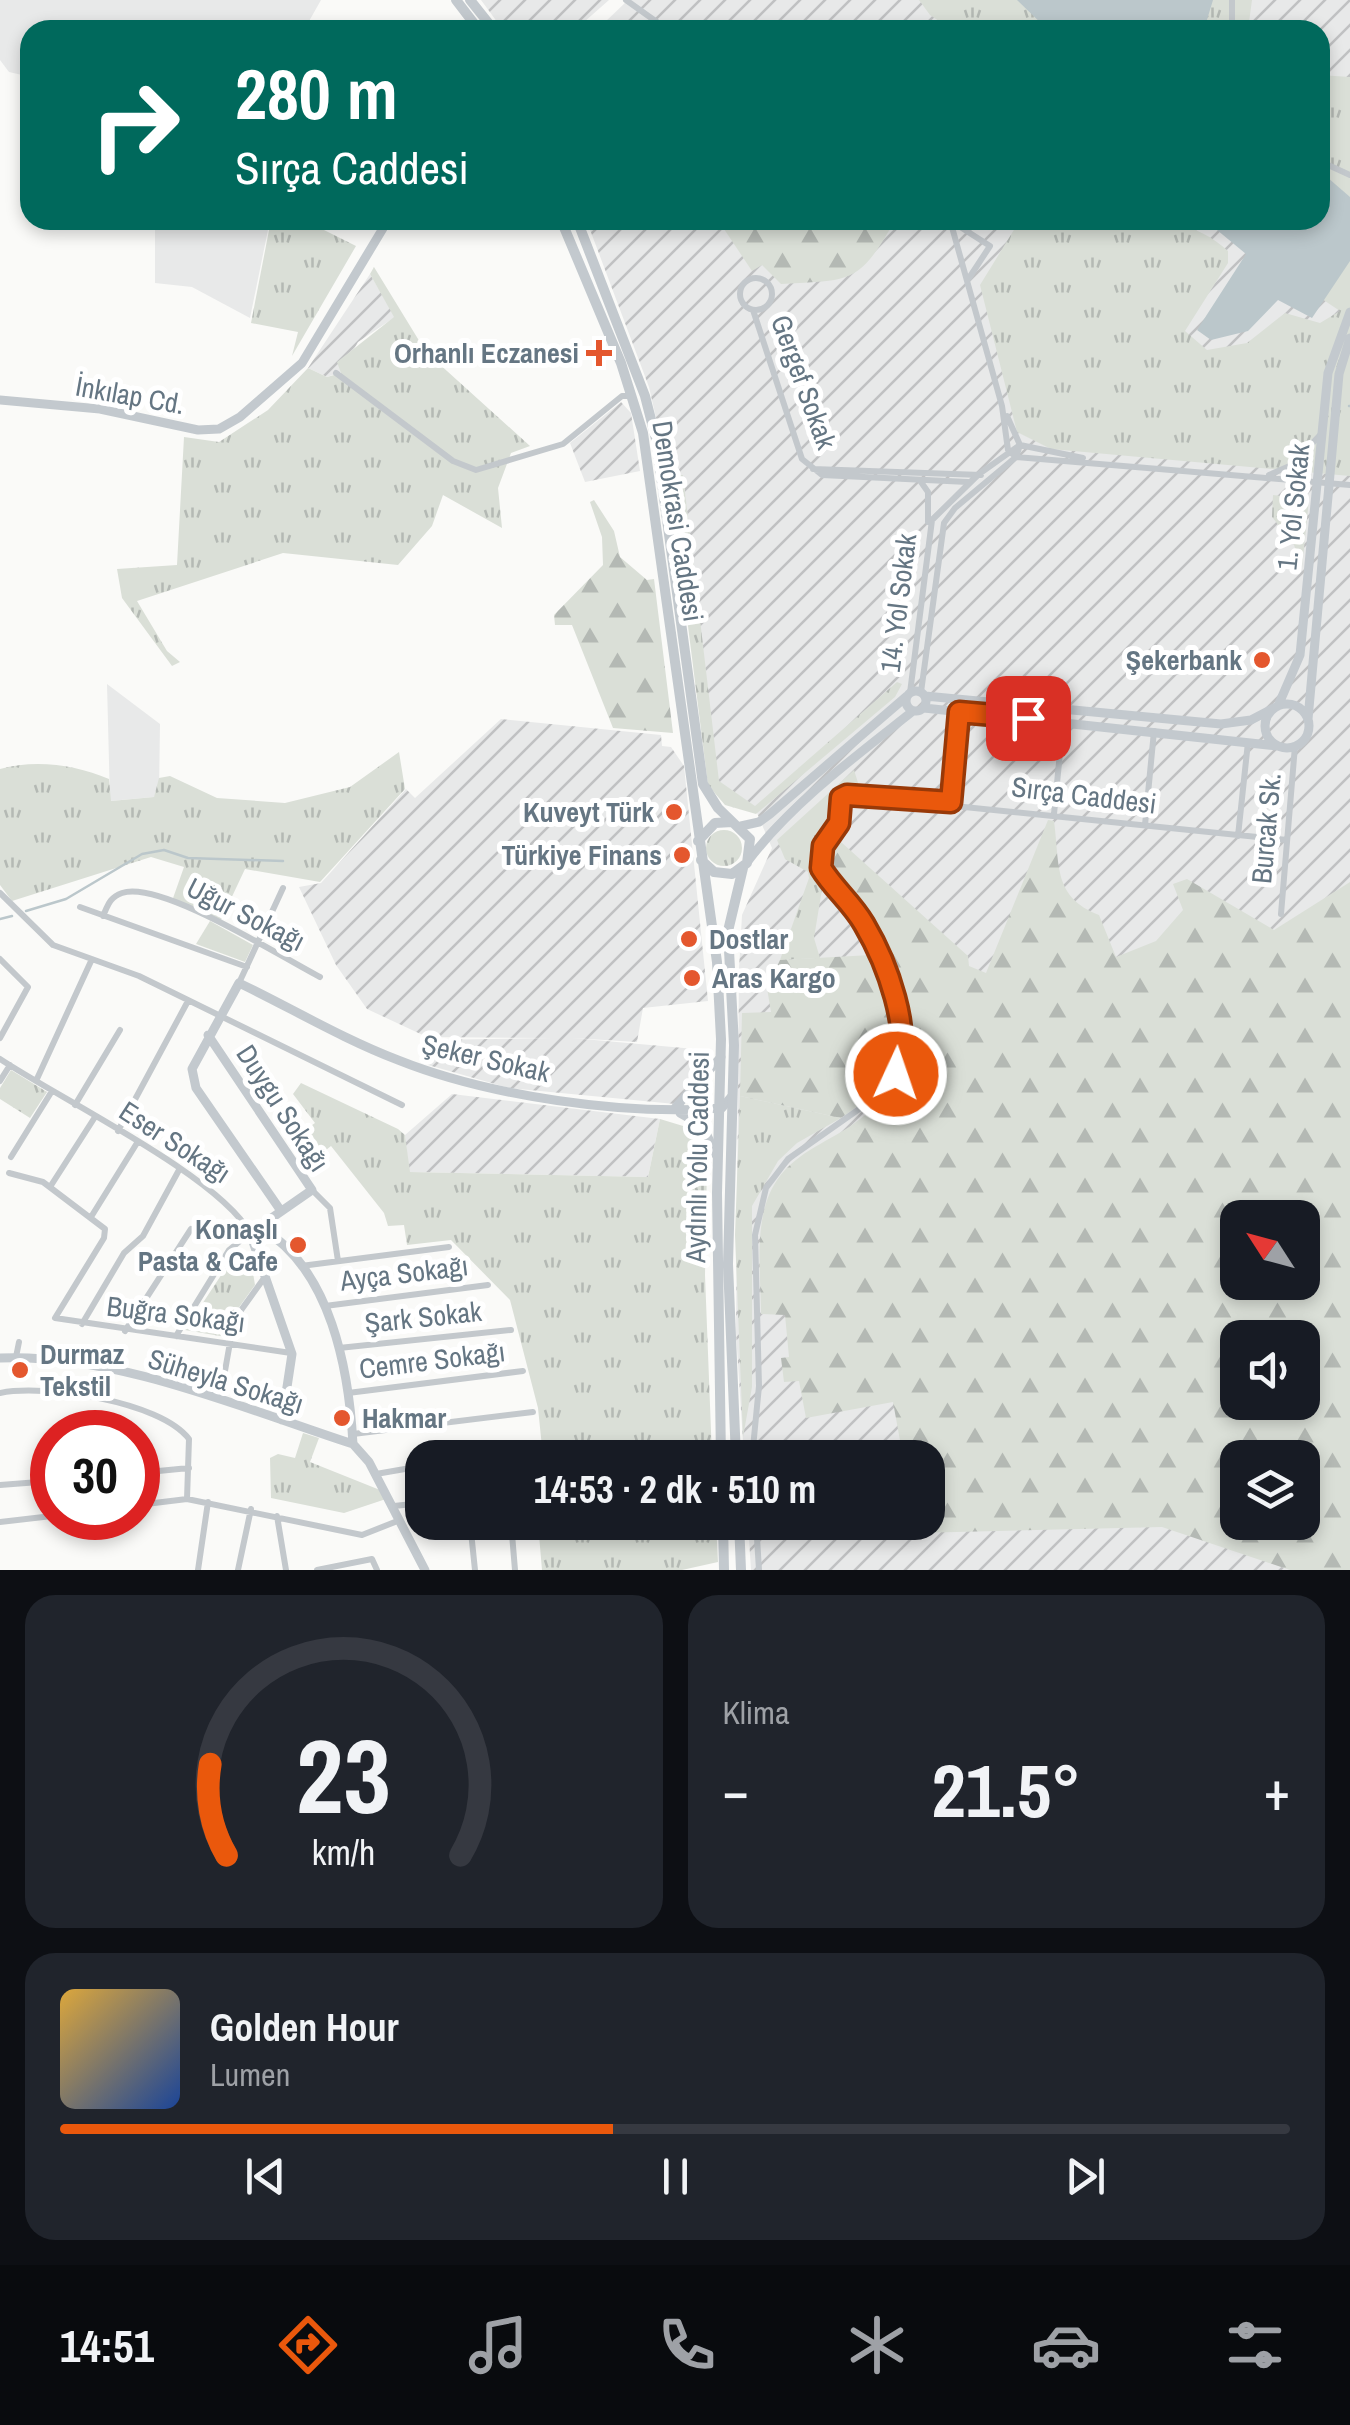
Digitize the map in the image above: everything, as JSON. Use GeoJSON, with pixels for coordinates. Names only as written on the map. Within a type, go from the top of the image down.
{"type":"FeatureCollection","features":[{"type":"Feature","properties":{"kind":"main road"},"geometry":{"type":"LineString","coordinates":[[456,0],[471,20]]}},
{"type":"Feature","properties":{"kind":"main road"},"geometry":{"type":"LineString","coordinates":[[470,0],[486,20]]}},
{"type":"Feature","properties":{"kind":"main road","name":"Demokrasi Caddesi"},"geometry":{"type":"LineString","coordinates":[[566,230],[634,396],[650,472],[698,842]]}},
{"type":"Feature","properties":{"kind":"main road","name":"Demokrasi Caddesi"},"geometry":{"type":"LineString","coordinates":[[581,230],[645,396],[661,465],[700,767],[710,796],[737,824]]}},
{"type":"Feature","properties":{"kind":"main road"},"geometry":{"type":"LineString","coordinates":[[715,823],[737,824],[750,839],[745,865],[722,874],[701,859],[698,842],[715,823]]}},
{"type":"Feature","properties":{"kind":"main road","name":"Aydınlı Yolu Caddesi"},"geometry":{"type":"LineString","coordinates":[[701,859],[716,962],[721,1056],[714,1116],[721,1440]]}},
{"type":"Feature","properties":{"kind":"main road","name":"Aydınlı Yolu Caddesi"},"geometry":{"type":"LineString","coordinates":[[735,1440],[728,1264],[714,1116],[732,1094],[728,931],[745,865]]}},
{"type":"Feature","properties":{"kind":"main road"},"geometry":{"type":"LineString","coordinates":[[722,1540],[720,1569],[741,1568],[740,1540]]}},
{"type":"Feature","properties":{"kind":"street"},"geometry":{"type":"LineString","coordinates":[[628,2],[654,20]]}},
{"type":"Feature","properties":{"kind":"street","name":"İnkılap Cd."},"geometry":{"type":"LineString","coordinates":[[0,400],[100,409],[198,430],[219,429],[240,418],[302,362],[382,230]]}},
{"type":"Feature","properties":{"kind":"street"},"geometry":{"type":"LineString","coordinates":[[953,230],[1002,406],[1008,450],[1016,456],[1350,485]]}},
{"type":"Feature","properties":{"kind":"street"},"geometry":{"type":"LineString","coordinates":[[965,230],[990,246],[968,280]]}},
{"type":"Feature","properties":{"kind":"street"},"geometry":{"type":"LineString","coordinates":[[760,277],[769,284],[772,294],[768,305],[753,310],[741,301],[739,291],[748,278],[760,277]]}},
{"type":"Feature","properties":{"kind":"street","name":"Gergef Sokak"},"geometry":{"type":"LineString","coordinates":[[753,310],[802,458],[812,469],[822,475],[920,481],[970,482],[982,478]]}},
{"type":"Feature","properties":{"kind":"street","name":"1. Yol Sokak"},"geometry":{"type":"LineString","coordinates":[[1295,746],[1308,732],[1324,428],[1332,357],[1350,312]]}},
{"type":"Feature","properties":{"kind":"street","name":"1. Yol Sokak"},"geometry":{"type":"LineString","coordinates":[[1278,746],[1266,730],[1267,717],[1276,707],[1300,654],[1339,374],[1350,338]]}},
{"type":"Feature","properties":{"kind":"street"},"geometry":{"type":"LineString","coordinates":[[336,373],[453,461],[476,470],[563,444],[622,396],[634,396]]}},
{"type":"Feature","properties":{"kind":"street"},"geometry":{"type":"LineString","coordinates":[[1002,406],[1020,444],[1016,456]]}},
{"type":"Feature","properties":{"kind":"street"},"geometry":{"type":"LineString","coordinates":[[1254,476],[1274,474],[1292,465],[1324,428]]}},
{"type":"Feature","properties":{"kind":"street"},"geometry":{"type":"LineString","coordinates":[[1020,444],[1094,461]]}},
{"type":"Feature","properties":{"kind":"street","name":"14. Yol Sokak"},"geometry":{"type":"LineString","coordinates":[[917,699],[940,533],[948,515],[1008,450],[1020,444]]}},
{"type":"Feature","properties":{"kind":"street","name":"14. Yol Sokak"},"geometry":{"type":"LineString","coordinates":[[982,478],[1016,456]]}},
{"type":"Feature","properties":{"kind":"street","name":"Gergef Sokak"},"geometry":{"type":"LineString","coordinates":[[812,469],[982,478]]}},
{"type":"Feature","properties":{"kind":"street"},"geometry":{"type":"LineString","coordinates":[[920,481],[929,498],[928,535]]}},
{"type":"Feature","properties":{"kind":"street","name":"14. Yol Sokak"},"geometry":{"type":"LineString","coordinates":[[917,699],[928,535],[938,510],[970,482]]}},
{"type":"Feature","properties":{"kind":"street"},"geometry":{"type":"LineString","coordinates":[[737,824],[759,822],[848,747],[917,699],[1221,724],[1250,720],[1292,704],[1308,718]]}},
{"type":"Feature","properties":{"kind":"street"},"geometry":{"type":"LineString","coordinates":[[917,699],[959,712],[1295,746]]}},
{"type":"Feature","properties":{"kind":"street"},"geometry":{"type":"LineString","coordinates":[[745,865],[765,839],[917,699]]}},
{"type":"Feature","properties":{"kind":"street"},"geometry":{"type":"LineString","coordinates":[[951,802],[959,712]]}},
{"type":"Feature","properties":{"kind":"street"},"geometry":{"type":"LineString","coordinates":[[1054,814],[1063,721]]}},
{"type":"Feature","properties":{"kind":"street"},"geometry":{"type":"LineString","coordinates":[[1145,824],[1154,730]]}},
{"type":"Feature","properties":{"kind":"street"},"geometry":{"type":"LineString","coordinates":[[1238,836],[1248,740]]}},
{"type":"Feature","properties":{"kind":"street","name":"Burcak Sk."},"geometry":{"type":"LineString","coordinates":[[1281,914],[1295,746]]}},
{"type":"Feature","properties":{"kind":"street"},"geometry":{"type":"LineString","coordinates":[[848,747],[855,757]]}},
{"type":"Feature","properties":{"kind":"street","name":"Sırça Caddesi"},"geometry":{"type":"LineString","coordinates":[[754,1440],[759,1386],[755,1235],[766,1188],[788,1159],[872,1100],[896,1074],[902,1054],[878,954],[865,926],[821,868],[823,846],[839,823],[841,798],[847,795],[951,802],[1288,840]]}},
{"type":"Feature","properties":{"kind":"street","name":"Duygu Sokağı"},"geometry":{"type":"LineString","coordinates":[[250,1233],[312,1190],[208,1035],[247,967],[283,888]]}},
{"type":"Feature","properties":{"kind":"street","name":"Uğur Sokağı"},"geometry":{"type":"LineString","coordinates":[[103,916],[109,900],[136,891],[196,910],[320,977]]}},
{"type":"Feature","properties":{"kind":"street"},"geometry":{"type":"LineString","coordinates":[[0,893],[53,945],[140,976],[402,1105]]}},
{"type":"Feature","properties":{"kind":"street"},"geometry":{"type":"LineString","coordinates":[[80,908],[247,967]]}},
{"type":"Feature","properties":{"kind":"street"},"geometry":{"type":"LineString","coordinates":[[0,959],[28,988],[0,1038]]}},
{"type":"Feature","properties":{"kind":"street"},"geometry":{"type":"LineString","coordinates":[[36,1082],[92,959]]}},
{"type":"Feature","properties":{"kind":"street","name":"Şeker Sokak"},"geometry":{"type":"LineString","coordinates":[[239,982],[397,1060],[465,1082],[504,1092],[714,1116]]}},
{"type":"Feature","properties":{"kind":"street"},"geometry":{"type":"LineString","coordinates":[[118,1131],[188,1001]]}},
{"type":"Feature","properties":{"kind":"street"},"geometry":{"type":"LineString","coordinates":[[75,1105],[120,1030]]}},
{"type":"Feature","properties":{"kind":"street"},"geometry":{"type":"LineString","coordinates":[[208,1035],[192,1070],[196,1088],[281,1211]]}},
{"type":"Feature","properties":{"kind":"street"},"geometry":{"type":"LineString","coordinates":[[667,1110],[695,1088],[721,1056]]}},
{"type":"Feature","properties":{"kind":"street","name":"Eser Sokağı"},"geometry":{"type":"LineString","coordinates":[[0,1059],[137,1143],[234,1209],[250,1233],[292,1354],[282,1420]]}},
{"type":"Feature","properties":{"kind":"street"},"geometry":{"type":"LineString","coordinates":[[0,1082],[10,1066]]}},
{"type":"Feature","properties":{"kind":"street"},"geometry":{"type":"LineString","coordinates":[[695,1088],[693,1103],[714,1116]]}},
{"type":"Feature","properties":{"kind":"street"},"geometry":{"type":"LineString","coordinates":[[11,1158],[52,1091]]}},
{"type":"Feature","properties":{"kind":"street"},"geometry":{"type":"LineString","coordinates":[[667,1110],[714,1116]]}},
{"type":"Feature","properties":{"kind":"street"},"geometry":{"type":"LineString","coordinates":[[714,1116],[712,1142],[717,1160]]}},
{"type":"Feature","properties":{"kind":"street"},"geometry":{"type":"LineString","coordinates":[[50,1187],[95,1117]]}},
{"type":"Feature","properties":{"kind":"street"},"geometry":{"type":"LineString","coordinates":[[10,1172],[50,1187],[90,1217],[137,1143]]}},
{"type":"Feature","properties":{"kind":"street"},"geometry":{"type":"LineString","coordinates":[[82,1324],[124,1253],[143,1236],[179,1170]]}},
{"type":"Feature","properties":{"kind":"street"},"geometry":{"type":"LineString","coordinates":[[312,1190],[330,1208],[338,1262]]}},
{"type":"Feature","properties":{"kind":"street","name":"Buğra Sokağı"},"geometry":{"type":"LineString","coordinates":[[90,1217],[104,1226],[104,1238],[55,1318],[292,1354]]}},
{"type":"Feature","properties":{"kind":"street"},"geometry":{"type":"LineString","coordinates":[[261,1228],[280,1240],[301,1266],[324,1306],[339,1348],[353,1439],[394,1506],[425,1570]]}},
{"type":"Feature","properties":{"kind":"street"},"geometry":{"type":"LineString","coordinates":[[124,1331],[191,1229]]}},
{"type":"Feature","properties":{"kind":"street"},"geometry":{"type":"LineString","coordinates":[[176,1336],[229,1250],[250,1233]]}},
{"type":"Feature","properties":{"kind":"street"},"geometry":{"type":"LineString","coordinates":[[301,1266],[449,1247]]}},
{"type":"Feature","properties":{"kind":"street"},"geometry":{"type":"LineString","coordinates":[[220,1400],[234,1320],[266,1274]]}},
{"type":"Feature","properties":{"kind":"street","name":"Ayça Sokağı"},"geometry":{"type":"LineString","coordinates":[[324,1306],[488,1285]]}},
{"type":"Feature","properties":{"kind":"street","name":"Şark Sokak"},"geometry":{"type":"LineString","coordinates":[[339,1348],[511,1330]]}},
{"type":"Feature","properties":{"kind":"street"},"geometry":{"type":"LineString","coordinates":[[16,1358],[19,1342]]}},
{"type":"Feature","properties":{"kind":"street","name":"Süheyla Sokağı"},"geometry":{"type":"LineString","coordinates":[[0,1358],[99,1369],[353,1439]]}},
{"type":"Feature","properties":{"kind":"street","name":"Cemre Sokağı"},"geometry":{"type":"LineString","coordinates":[[347,1394],[523,1371]]}},
{"type":"Feature","properties":{"kind":"street"},"geometry":{"type":"LineString","coordinates":[[0,1394],[43,1388],[167,1420],[189,1438],[187,1499]]}},
{"type":"Feature","properties":{"kind":"street"},"geometry":{"type":"LineString","coordinates":[[353,1439],[533,1412]]}},
{"type":"Feature","properties":{"kind":"street"},"geometry":{"type":"LineString","coordinates":[[160,1471],[190,1468]]}},
{"type":"Feature","properties":{"kind":"street"},"geometry":{"type":"LineString","coordinates":[[376,1474],[405,1469]]}},
{"type":"Feature","properties":{"kind":"street"},"geometry":{"type":"LineString","coordinates":[[0,1485],[30,1482]]}},
{"type":"Feature","properties":{"kind":"street"},"geometry":{"type":"LineString","coordinates":[[160,1502],[187,1499],[208,1502],[362,1535],[401,1519]]}},
{"type":"Feature","properties":{"kind":"street"},"geometry":{"type":"LineString","coordinates":[[198,1570],[208,1502]]}},
{"type":"Feature","properties":{"kind":"street"},"geometry":{"type":"LineString","coordinates":[[394,1506],[405,1505]]}},
{"type":"Feature","properties":{"kind":"street"},"geometry":{"type":"LineString","coordinates":[[238,1570],[251,1509]]}},
{"type":"Feature","properties":{"kind":"street"},"geometry":{"type":"LineString","coordinates":[[276,1516],[286,1570]]}},
{"type":"Feature","properties":{"kind":"street"},"geometry":{"type":"LineString","coordinates":[[0,1522],[30,1519]]}},
{"type":"Feature","properties":{"kind":"street"},"geometry":{"type":"LineString","coordinates":[[472,1540],[475,1570]]}},
{"type":"Feature","properties":{"kind":"street"},"geometry":{"type":"LineString","coordinates":[[512,1540],[515,1570]]}},
{"type":"Feature","properties":{"kind":"street"},"geometry":{"type":"LineString","coordinates":[[758,1540],[760,1570]]}},
{"type":"Feature","properties":{"kind":"street"},"geometry":{"type":"LineString","coordinates":[[317,1570],[372,1559],[376,1570]]}},
{"type":"Feature","properties":{"kind":"shaded area"},"geometry":{"type":"Polygon","coordinates":[[[0,0],[321,0],[310,20],[20,20],[20,75],[9,72],[0,60],[0,0]]]}},
{"type":"Feature","properties":{"kind":"shaded area"},"geometry":{"type":"Polygon","coordinates":[[[481,0],[609,0],[586,20],[496,20],[481,0]]]}},
{"type":"Feature","properties":{"kind":"shaded area"},"geometry":{"type":"Polygon","coordinates":[[[628,0],[1350,0],[1350,1570],[751,1570],[749,1540],[945,1540],[945,1440],[743,1440],[736,1333],[739,969],[742,915],[772,848],[754,806],[718,781],[683,476],[669,475],[649,387],[590,230],[1330,230],[1330,20],[607,20],[628,0]]]}},
{"type":"Feature","properties":{"kind":"shaded area"},"geometry":{"type":"Polygon","coordinates":[[[1017,0],[1213,0],[1207,20],[1038,20],[1017,0]]]}},
{"type":"Feature","properties":{"kind":"shaded area"},"geometry":{"type":"Polygon","coordinates":[[[1330,180],[1350,197],[1350,261],[1312,318],[1278,300],[1248,331],[1211,340],[1197,330],[1246,254],[1217,230],[1330,230],[1330,180]]]}},
{"type":"Feature","properties":{"kind":"shaded area"},"geometry":{"type":"Polygon","coordinates":[[[155,230],[268,230],[250,318],[192,287],[155,283],[155,230]]]}},
{"type":"Feature","properties":{"kind":"shaded area"},"geometry":{"type":"Polygon","coordinates":[[[370,274],[395,317],[358,342],[341,372],[327,377],[308,368],[370,274]]]}},
{"type":"Feature","properties":{"kind":"shaded area"},"geometry":{"type":"Polygon","coordinates":[[[621,402],[631,413],[640,471],[585,482],[570,443],[621,402]]]}},
{"type":"Feature","properties":{"kind":"shaded area"},"geometry":{"type":"Polygon","coordinates":[[[107,684],[160,724],[159,790],[154,797],[110,801],[107,684]]]}},
{"type":"Feature","properties":{"kind":"shaded area"},"geometry":{"type":"Polygon","coordinates":[[[501,719],[661,735],[662,746],[671,747],[684,766],[708,1001],[643,1008],[637,1042],[572,1038],[706,1050],[700,1072],[675,1104],[509,1088],[421,1063],[425,1040],[552,1038],[427,1037],[367,1009],[336,965],[299,887],[321,883],[406,789],[415,798],[501,719]]]}},
{"type":"Feature","properties":{"kind":"shaded area"},"geometry":{"type":"Polygon","coordinates":[[[452,1094],[660,1119],[648,1177],[409,1172],[405,1135],[452,1094]]]}},
{"type":"Feature","properties":{"kind":"green space"},"geometry":{"type":"Polygon","coordinates":[[[919,0],[1049,0],[1076,20],[937,20],[919,0]]]}},
{"type":"Feature","properties":{"kind":"green space"},"geometry":{"type":"Polygon","coordinates":[[[1198,0],[1252,0],[1249,20],[1184,20],[1198,0]]]}},
{"type":"Feature","properties":{"kind":"green space"},"geometry":{"type":"Polygon","coordinates":[[[1330,76],[1350,77],[1350,204],[1330,197],[1330,76]]]}},
{"type":"Feature","properties":{"kind":"green space"},"geometry":{"type":"Polygon","coordinates":[[[269,230],[324,230],[356,246],[292,356],[298,332],[251,323],[269,230]]]}},
{"type":"Feature","properties":{"kind":"green space"},"geometry":{"type":"Polygon","coordinates":[[[725,230],[889,230],[862,268],[838,279],[781,284],[762,265],[752,271],[725,230]]]}},
{"type":"Feature","properties":{"kind":"green space"},"geometry":{"type":"Polygon","coordinates":[[[1014,230],[1194,230],[1228,251],[1228,263],[1185,331],[1207,350],[1247,343],[1285,313],[1320,323],[1340,311],[1313,293],[1350,249],[1350,476],[1051,449],[1017,432],[980,285],[1014,230]]]}},
{"type":"Feature","properties":{"kind":"green space"},"geometry":{"type":"Polygon","coordinates":[[[374,267],[426,352],[530,446],[511,453],[498,488],[502,528],[443,495],[432,526],[398,565],[283,553],[137,601],[167,651],[180,662],[172,666],[122,598],[117,569],[177,565],[184,437],[219,442],[268,410],[308,368],[327,377],[341,373],[337,362],[394,317],[370,274],[374,267]]]}},
{"type":"Feature","properties":{"kind":"green space"},"geometry":{"type":"Polygon","coordinates":[[[669,475],[683,475],[719,781],[755,806],[897,682],[902,684],[895,697],[756,814],[725,805],[708,785],[669,475]]]}},
{"type":"Feature","properties":{"kind":"green space"},"geometry":{"type":"Polygon","coordinates":[[[1273,495],[1309,499],[1302,568],[1294,545],[1272,517],[1273,495]]]}},
{"type":"Feature","properties":{"kind":"green space"},"geometry":{"type":"Polygon","coordinates":[[[594,500],[614,531],[620,557],[647,580],[654,579],[673,733],[613,728],[572,625],[555,625],[554,615],[603,565],[602,537],[590,502],[594,500]]]}},
{"type":"Feature","properties":{"kind":"green space"},"geometry":{"type":"Polygon","coordinates":[[[399,752],[405,789],[320,882],[245,869],[221,920],[172,901],[184,867],[151,857],[12,901],[0,885],[0,769],[42,764],[83,770],[109,779],[111,801],[154,797],[159,778],[170,776],[217,798],[285,803],[350,787],[399,752]]]}},
{"type":"Feature","properties":{"kind":"green space"},"geometry":{"type":"Polygon","coordinates":[[[854,770],[860,789],[846,788],[835,795],[832,819],[815,860],[823,883],[814,938],[820,958],[780,960],[809,878],[808,872],[785,859],[777,840],[854,770]]]}},
{"type":"Feature","properties":{"kind":"green space"},"geometry":{"type":"Polygon","coordinates":[[[1048,820],[1054,821],[1066,889],[1084,908],[1099,915],[1116,957],[1156,941],[1183,910],[1173,884],[1187,879],[1274,930],[1350,882],[1350,1570],[1290,1570],[1162,1527],[945,1532],[945,1440],[900,1440],[893,1402],[806,1418],[799,1381],[784,1382],[781,1358],[789,1357],[785,1315],[761,1314],[760,1248],[767,1199],[790,1165],[852,1125],[889,1093],[904,1070],[908,1046],[898,992],[872,935],[827,867],[828,848],[841,842],[968,956],[969,966],[986,973],[1048,820]]]}},
{"type":"Feature","properties":{"kind":"green space"},"geometry":{"type":"Polygon","coordinates":[[[724,830],[737,835],[742,848],[737,861],[724,866],[711,861],[706,848],[711,835],[724,830]]]}},
{"type":"Feature","properties":{"kind":"green space"},"geometry":{"type":"Polygon","coordinates":[[[210,921],[253,945],[245,962],[196,944],[210,921]]]}},
{"type":"Feature","properties":{"kind":"green space"},"geometry":{"type":"Polygon","coordinates":[[[871,955],[894,1026],[892,1063],[883,1081],[841,1118],[740,1096],[742,1013],[771,1012],[767,988],[780,960],[871,955]]]}},
{"type":"Feature","properties":{"kind":"green space"},"geometry":{"type":"Polygon","coordinates":[[[11,1070],[47,1092],[30,1118],[0,1099],[0,1088],[11,1070]]]}},
{"type":"Feature","properties":{"kind":"green space"},"geometry":{"type":"Polygon","coordinates":[[[301,1083],[398,1129],[405,1135],[410,1172],[648,1177],[660,1119],[693,1129],[703,1142],[707,1164],[705,1275],[711,1440],[541,1440],[538,1408],[510,1300],[451,1240],[407,1245],[404,1225],[388,1226],[384,1213],[331,1146],[306,1166],[288,1142],[315,1123],[293,1094],[301,1083]]]}},
{"type":"Feature","properties":{"kind":"green space"},"geometry":{"type":"Polygon","coordinates":[[[740,1096],[841,1118],[797,1143],[778,1161],[752,1206],[752,1387],[743,1437],[735,1235],[740,1096]]]}},
{"type":"Feature","properties":{"kind":"green space"},"geometry":{"type":"Polygon","coordinates":[[[239,1248],[250,1255],[255,1285],[232,1317],[226,1337],[185,1330],[239,1248]]]}},
{"type":"Feature","properties":{"kind":"green space"},"geometry":{"type":"Polygon","coordinates":[[[303,1433],[319,1438],[310,1462],[380,1490],[386,1499],[344,1513],[271,1498],[270,1458],[278,1454],[295,1458],[303,1433]]]}},
{"type":"Feature","properties":{"kind":"green space"},"geometry":{"type":"Polygon","coordinates":[[[539,1540],[717,1540],[718,1562],[682,1570],[542,1570],[539,1540]]]}},
{"type":"Feature","properties":{"kind":"waterway"},"geometry":{"type":"LineString","coordinates":[[26,911],[66,899],[142,854],[164,850],[188,858],[283,861]]}},
{"type":"Feature","properties":{"kind":"waterway"},"geometry":{"type":"LineString","coordinates":[[0,919],[12,916]]}},
{"type":"Feature","properties":{"kind":"place","name":"Orhanlı Eczanesi"},"geometry":{"type":"Point","coordinates":[599,353]}},
{"type":"Feature","properties":{"kind":"place","name":"Şekerbank"},"geometry":{"type":"Point","coordinates":[1262,660]}},
{"type":"Feature","properties":{"kind":"place","name":"Kuveyt Türk"},"geometry":{"type":"Point","coordinates":[674,812]}},
{"type":"Feature","properties":{"kind":"place","name":"Türkiye Finans"},"geometry":{"type":"Point","coordinates":[682,855]}},
{"type":"Feature","properties":{"kind":"place","name":"Dostlar"},"geometry":{"type":"Point","coordinates":[689,939]}},
{"type":"Feature","properties":{"kind":"place","name":"Aras Kargo"},"geometry":{"type":"Point","coordinates":[692,978]}},
{"type":"Feature","properties":{"kind":"place","name":"Konaşlı Pasta & Cafe"},"geometry":{"type":"Point","coordinates":[298,1245]}},
{"type":"Feature","properties":{"kind":"place","name":"Durmaz Tekstil"},"geometry":{"type":"Point","coordinates":[20,1370]}},
{"type":"Feature","properties":{"kind":"place","name":"Hakmar"},"geometry":{"type":"Point","coordinates":[342,1418]}},
{"type":"Feature","properties":{"kind":"route"},"geometry":{"type":"LineString","coordinates":[[896,1074],[902,1044],[878,954],[865,926],[821,868],[823,846],[839,823],[841,798],[847,795],[951,802],[959,712],[1028,718]]}}]}
